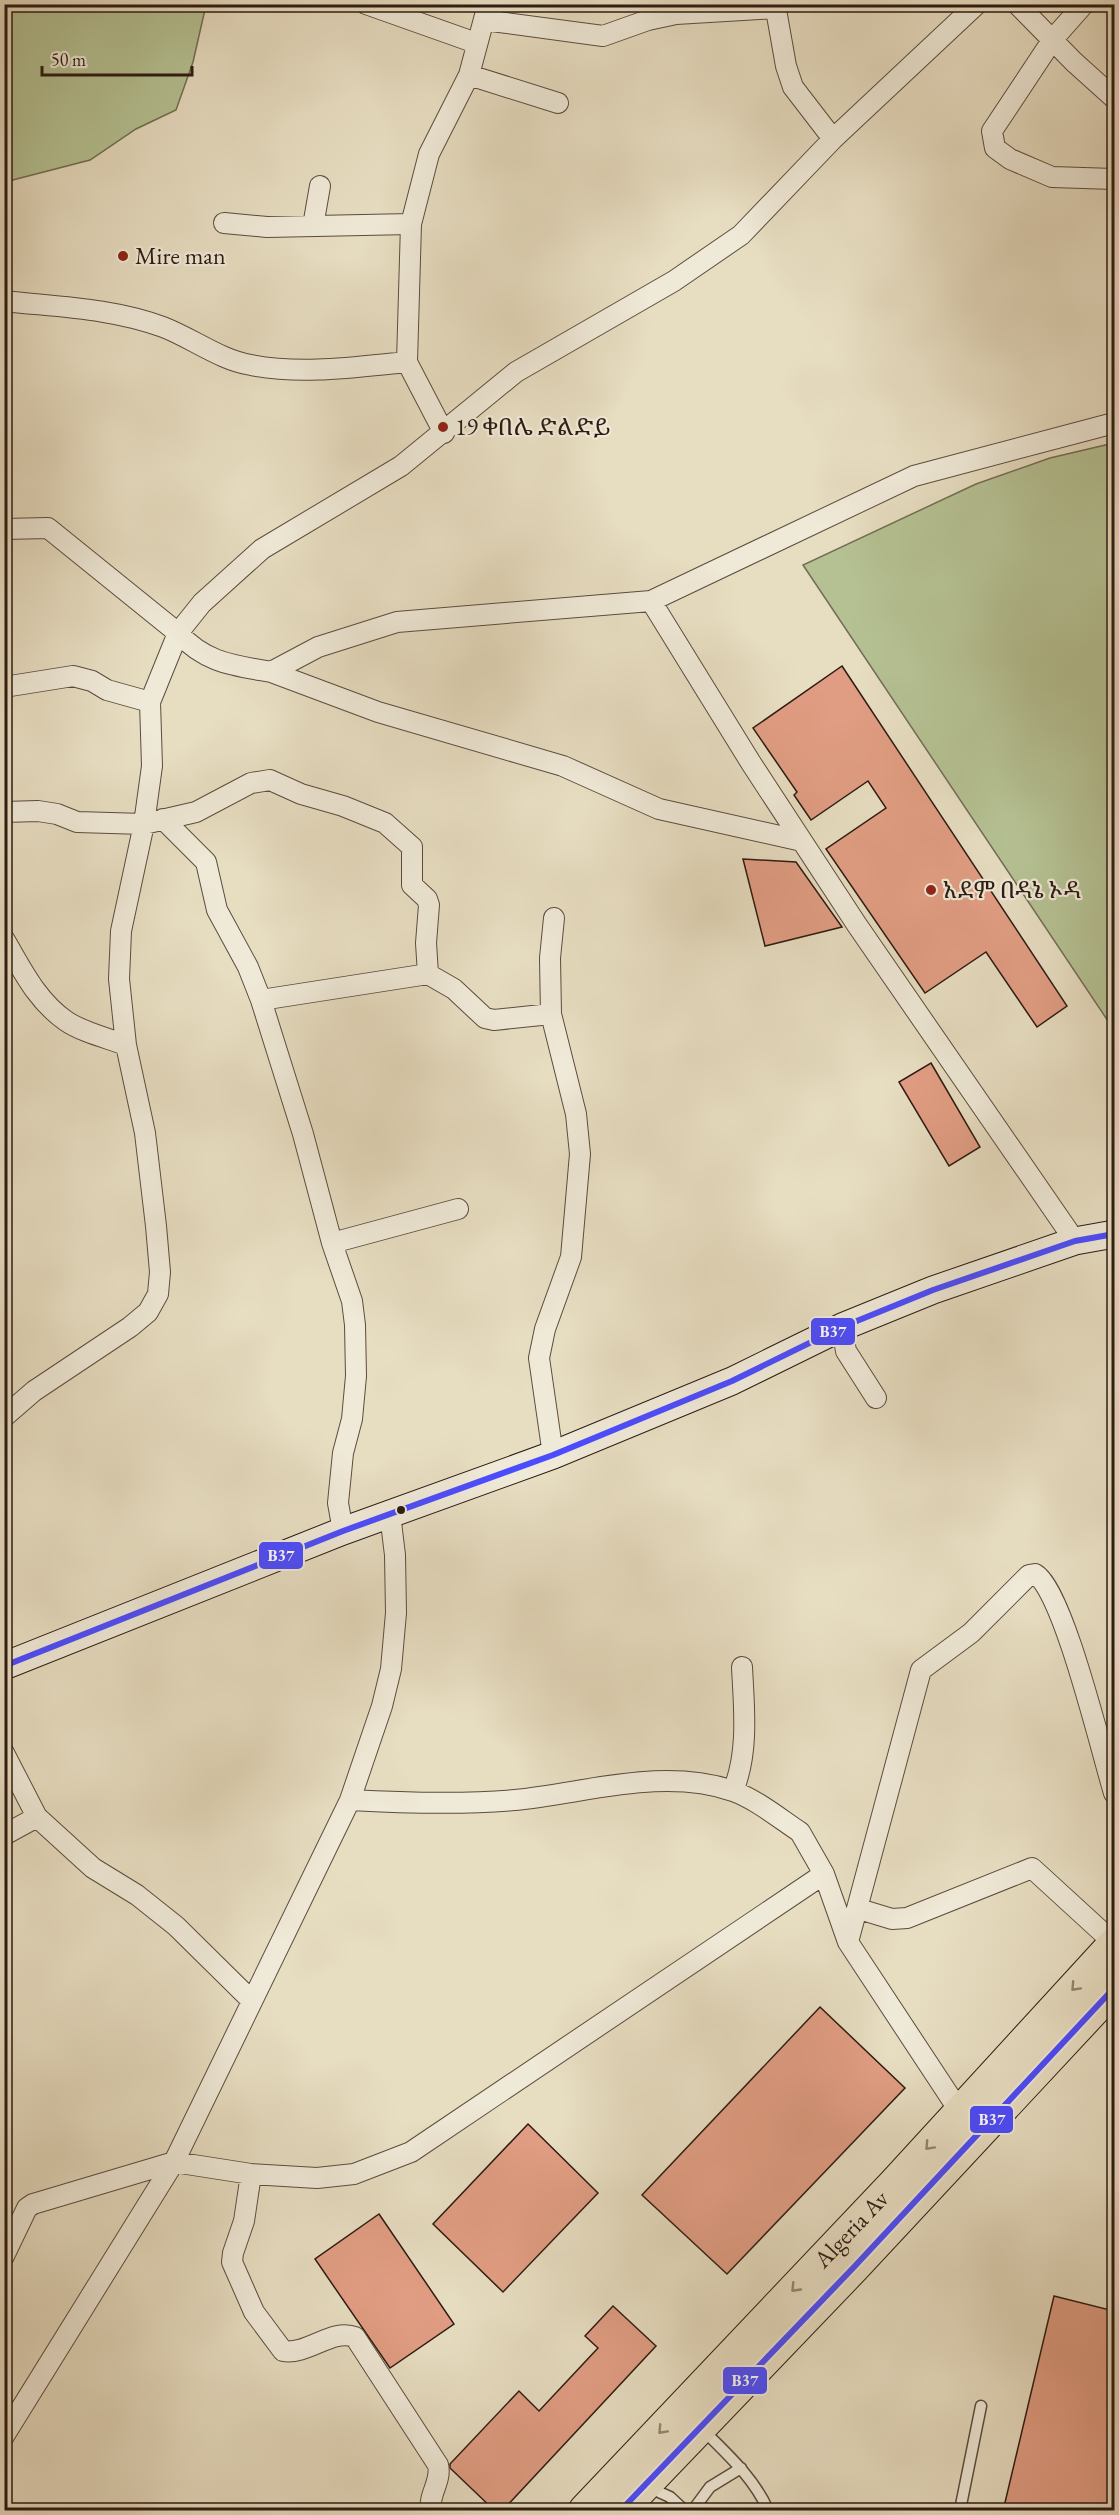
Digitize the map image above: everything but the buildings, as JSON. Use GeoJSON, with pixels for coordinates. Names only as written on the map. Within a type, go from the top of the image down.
{"type":"FeatureCollection","features":[{"type":"Feature","properties":{"kind":"main road"},"geometry":{"type":"LineString","coordinates":[[4,1666],[343,1531],[553,1455],[732,1381],[842,1327],[933,1290],[1075,1241],[1114,1234]]}},
{"type":"Feature","properties":{"kind":"main road","name":"Algeria Av"},"geometry":{"type":"LineString","coordinates":[[621,2511],[645,2486],[693,2417],[960,2112],[1114,1944]]}},
{"type":"Feature","properties":{"kind":"main road","name":"Algeria Av"},"geometry":{"type":"LineString","coordinates":[[585,2511],[693,2417],[1114,1988]]}},
{"type":"Feature","properties":{"kind":"street"},"geometry":{"type":"LineString","coordinates":[[366,4],[476,43]]}},
{"type":"Feature","properties":{"kind":"street"},"geometry":{"type":"LineString","coordinates":[[4,1417],[34,1391],[130,1327],[148,1312],[158,1294],[160,1272],[146,1145],[126,1045],[119,979],[120,931],[144,824],[152,766],[150,702],[178,633],[202,603],[262,549],[401,466],[444,433],[465,411],[516,372],[674,281],[741,235],[833,139],[977,4]]}},
{"type":"Feature","properties":{"kind":"street"},"geometry":{"type":"LineString","coordinates":[[1017,4],[1074,62],[1114,98]]}},
{"type":"Feature","properties":{"kind":"street"},"geometry":{"type":"LineString","coordinates":[[1084,4],[1053,39],[992,131],[995,148],[1010,159],[1052,177],[1114,179]]}},
{"type":"Feature","properties":{"kind":"street"},"geometry":{"type":"LineString","coordinates":[[444,433],[407,362],[411,224],[429,154],[469,75],[486,12],[603,36],[648,20],[676,14],[775,6],[786,66],[793,87],[833,139]]}},
{"type":"Feature","properties":{"kind":"street"},"geometry":{"type":"LineString","coordinates":[[469,75],[558,103]]}},
{"type":"Feature","properties":{"kind":"street"},"geometry":{"type":"LineString","coordinates":[[313,226],[320,186]]}},
{"type":"Feature","properties":{"kind":"street"},"geometry":{"type":"LineString","coordinates":[[224,224],[267,227],[411,224]]}},
{"type":"Feature","properties":{"kind":"street"},"geometry":{"type":"LineString","coordinates":[[4,301],[98,310],[130,316],[164,327],[238,362],[253,366],[313,370],[407,362]]}},
{"type":"Feature","properties":{"kind":"street"},"geometry":{"type":"LineString","coordinates":[[271,672],[318,647],[398,622],[651,601],[914,476],[1114,423]]}},
{"type":"Feature","properties":{"kind":"street"},"geometry":{"type":"LineString","coordinates":[[4,529],[48,528],[178,633],[193,649],[210,659],[271,672],[378,712],[563,766],[659,809],[802,841]]}},
{"type":"Feature","properties":{"kind":"street"},"geometry":{"type":"LineString","coordinates":[[651,601],[802,841],[1075,1241]]}},
{"type":"Feature","properties":{"kind":"street"},"geometry":{"type":"LineString","coordinates":[[4,687],[73,676],[92,681],[107,690],[150,702]]}},
{"type":"Feature","properties":{"kind":"street"},"geometry":{"type":"LineString","coordinates":[[4,812],[38,811],[57,814],[77,822],[144,824],[196,812],[251,783],[270,780],[301,794],[343,806],[385,824],[412,847],[411,885],[427,899],[429,905],[426,943],[428,974]]}},
{"type":"Feature","properties":{"kind":"street"},"geometry":{"type":"LineString","coordinates":[[163,819],[206,862],[218,910],[248,967],[261,1000],[303,1134],[332,1243],[352,1301],[355,1325],[353,1408],[343,1454],[338,1503],[343,1531]]}},
{"type":"Feature","properties":{"kind":"street"},"geometry":{"type":"LineString","coordinates":[[553,1455],[539,1358],[545,1329],[571,1257],[580,1154],[576,1114],[551,1014],[550,958],[555,918]]}},
{"type":"Feature","properties":{"kind":"street"},"geometry":{"type":"LineString","coordinates":[[4,939],[30,984],[47,1005],[67,1022],[126,1045]]}},
{"type":"Feature","properties":{"kind":"street"},"geometry":{"type":"LineString","coordinates":[[261,1000],[428,974],[453,988],[485,1018],[494,1020],[551,1014]]}},
{"type":"Feature","properties":{"kind":"street"},"geometry":{"type":"LineString","coordinates":[[332,1243],[458,1209]]}},
{"type":"Feature","properties":{"kind":"street"},"geometry":{"type":"LineString","coordinates":[[842,1327],[846,1351],[876,1398]]}},
{"type":"Feature","properties":{"kind":"street"},"geometry":{"type":"LineString","coordinates":[[4,2436],[174,2162],[350,1800],[382,1706],[391,1670],[396,1614],[390,1514]]}},
{"type":"Feature","properties":{"kind":"street"},"geometry":{"type":"LineString","coordinates":[[848,1942],[859,1909],[921,1670],[971,1633],[1029,1575],[1039,1576],[1048,1586],[1062,1615],[1114,1793]]}},
{"type":"Feature","properties":{"kind":"street"},"geometry":{"type":"LineString","coordinates":[[733,1791],[742,1762],[744,1716],[742,1667]]}},
{"type":"Feature","properties":{"kind":"street"},"geometry":{"type":"LineString","coordinates":[[4,1753],[37,1817],[93,1868],[137,1895],[176,1926],[251,2000]]}},
{"type":"Feature","properties":{"kind":"street"},"geometry":{"type":"LineString","coordinates":[[350,1800],[419,1803],[512,1800],[665,1780],[733,1791],[800,1832],[824,1874],[848,1942],[960,2112]]}},
{"type":"Feature","properties":{"kind":"street"},"geometry":{"type":"LineString","coordinates":[[4,1835],[37,1817]]}},
{"type":"Feature","properties":{"kind":"street"},"geometry":{"type":"LineString","coordinates":[[859,1909],[892,1919],[907,1918],[1032,1868],[1114,1944]]}},
{"type":"Feature","properties":{"kind":"street"},"geometry":{"type":"LineString","coordinates":[[4,2256],[27,2208],[33,2204],[174,2162],[251,2174],[317,2178],[354,2174],[411,2152],[824,1874]]}},
{"type":"Feature","properties":{"kind":"street"},"geometry":{"type":"LineString","coordinates":[[251,2174],[244,2221],[232,2253],[232,2262],[254,2312],[284,2351],[293,2352],[345,2334],[355,2337],[438,2465],[439,2475],[430,2505],[431,2511]]}},
{"type":"Feature","properties":{"kind":"lane"},"geometry":{"type":"LineString","coordinates":[[960,2511],[981,2406]]}},
{"type":"Feature","properties":{"kind":"lane"},"geometry":{"type":"LineString","coordinates":[[693,2417],[741,2468],[762,2497],[768,2511]]}},
{"type":"Feature","properties":{"kind":"lane"},"geometry":{"type":"LineString","coordinates":[[693,2511],[710,2487],[741,2468]]}},
{"type":"Feature","properties":{"kind":"lane"},"geometry":{"type":"LineString","coordinates":[[645,2486],[670,2497],[684,2511]]}},
{"type":"Feature","properties":{"kind":"green space"},"geometry":{"type":"Polygon","coordinates":[[[5,4],[206,5],[193,62],[176,110],[136,129],[90,160],[5,182],[5,4]]]}},
{"type":"Feature","properties":{"kind":"green space"},"geometry":{"type":"Polygon","coordinates":[[[1114,443],[1114,1030],[803,565],[976,484],[1050,458],[1114,443]]]}},
{"type":"Feature","properties":{"kind":"transit line","name":"B37"},"geometry":{"type":"LineString","coordinates":[[4,1666],[343,1531],[553,1455],[732,1381],[842,1327],[933,1290],[1075,1241],[1114,1234]]}},
{"type":"Feature","properties":{"kind":"transit line","name":"B37"},"geometry":{"type":"LineString","coordinates":[[621,2510],[854,2267],[1114,1988]]}},
{"type":"Feature","properties":{"kind":"place","name":"Mire man"},"geometry":{"type":"Point","coordinates":[123,256]}},
{"type":"Feature","properties":{"kind":"place","name":"19 ቀበሌ ድልድይ"},"geometry":{"type":"Point","coordinates":[443,427]}},
{"type":"Feature","properties":{"kind":"place","name":"አደም በዳኔ ኦዳ"},"geometry":{"type":"Point","coordinates":[931,890]}}]}
